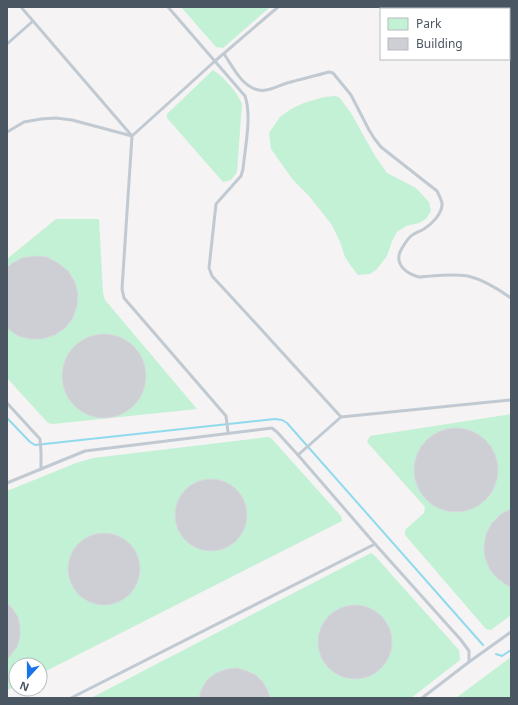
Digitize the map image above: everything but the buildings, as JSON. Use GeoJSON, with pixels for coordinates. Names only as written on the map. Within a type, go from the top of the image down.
{"type":"FeatureCollection","features":[{"type":"Feature","properties":{"kind":"lane"},"geometry":{"type":"LineString","coordinates":[[22,7],[132,136]]}},
{"type":"Feature","properties":{"kind":"lane"},"geometry":{"type":"LineString","coordinates":[[168,7],[245,96],[247,103],[248,115],[243,170],[241,176],[216,204],[209,268],[212,276],[341,418]]}},
{"type":"Feature","properties":{"kind":"lane"},"geometry":{"type":"LineString","coordinates":[[228,432],[226,416],[124,298],[122,289],[132,136],[215,61],[278,7]]}},
{"type":"Feature","properties":{"kind":"lane"},"geometry":{"type":"LineString","coordinates":[[7,44],[33,21]]}},
{"type":"Feature","properties":{"kind":"lane"},"geometry":{"type":"LineString","coordinates":[[224,54],[246,84],[259,90],[274,88],[329,72],[333,73],[351,95],[374,138],[381,147],[437,192],[442,203],[442,208],[429,226],[412,236],[403,246],[399,254],[399,262],[404,269],[411,274],[420,277],[459,275],[476,278],[492,285],[511,298]]}},
{"type":"Feature","properties":{"kind":"lane"},"geometry":{"type":"LineString","coordinates":[[7,132],[24,122],[56,118],[72,120],[132,136]]}},
{"type":"Feature","properties":{"kind":"lane"},"geometry":{"type":"LineString","coordinates":[[298,455],[341,418],[511,400]]}},
{"type":"Feature","properties":{"kind":"lane"},"geometry":{"type":"LineString","coordinates":[[7,403],[40,439],[41,469]]}},
{"type":"Feature","properties":{"kind":"lane"},"geometry":{"type":"LineString","coordinates":[[7,483],[86,450],[272,428],[298,455],[461,640],[469,651],[469,662]]}},
{"type":"Feature","properties":{"kind":"lane"},"geometry":{"type":"LineString","coordinates":[[71,698],[375,544]]}},
{"type":"Feature","properties":{"kind":"lane"},"geometry":{"type":"LineString","coordinates":[[422,698],[511,632]]}},
{"type":"Feature","properties":{"kind":"green space"},"geometry":{"type":"Polygon","coordinates":[[[181,7],[270,7],[223,48],[216,47],[181,7]]]}},
{"type":"Feature","properties":{"kind":"green space"},"geometry":{"type":"Polygon","coordinates":[[[213,70],[230,85],[242,104],[237,172],[231,180],[223,182],[167,118],[167,114],[213,70]]]}},
{"type":"Feature","properties":{"kind":"green space"},"geometry":{"type":"Polygon","coordinates":[[[324,97],[339,97],[351,113],[375,156],[387,173],[416,188],[429,202],[431,211],[426,219],[419,223],[406,226],[397,232],[387,256],[376,270],[370,274],[358,275],[345,257],[332,225],[309,196],[293,180],[271,149],[269,133],[280,117],[291,109],[304,103],[324,97]]]}},
{"type":"Feature","properties":{"kind":"green space"},"geometry":{"type":"Polygon","coordinates":[[[56,219],[99,219],[103,293],[105,300],[197,409],[53,424],[48,423],[7,378],[7,259],[56,219]]]}},
{"type":"Feature","properties":{"kind":"green space"},"geometry":{"type":"Polygon","coordinates":[[[511,414],[511,615],[491,630],[486,629],[405,535],[405,530],[424,513],[425,507],[367,442],[370,436],[511,414]]]}},
{"type":"Feature","properties":{"kind":"green space"},"geometry":{"type":"Polygon","coordinates":[[[269,437],[341,516],[342,521],[48,670],[48,657],[8,657],[7,690],[7,491],[76,463],[93,458],[269,437]]]}},
{"type":"Feature","properties":{"kind":"green space"},"geometry":{"type":"Polygon","coordinates":[[[371,553],[459,650],[460,660],[411,698],[91,698],[371,553]]]}},
{"type":"Feature","properties":{"kind":"green space"},"geometry":{"type":"Polygon","coordinates":[[[511,657],[511,698],[456,698],[511,657]]]}},
{"type":"Feature","properties":{"kind":"waterway"},"geometry":{"type":"LineString","coordinates":[[7,418],[30,442],[35,445],[275,419],[282,420],[287,423],[483,645]]}},
{"type":"Feature","properties":{"kind":"waterway"},"geometry":{"type":"LineString","coordinates":[[496,654],[502,656],[511,650]]}}]}
